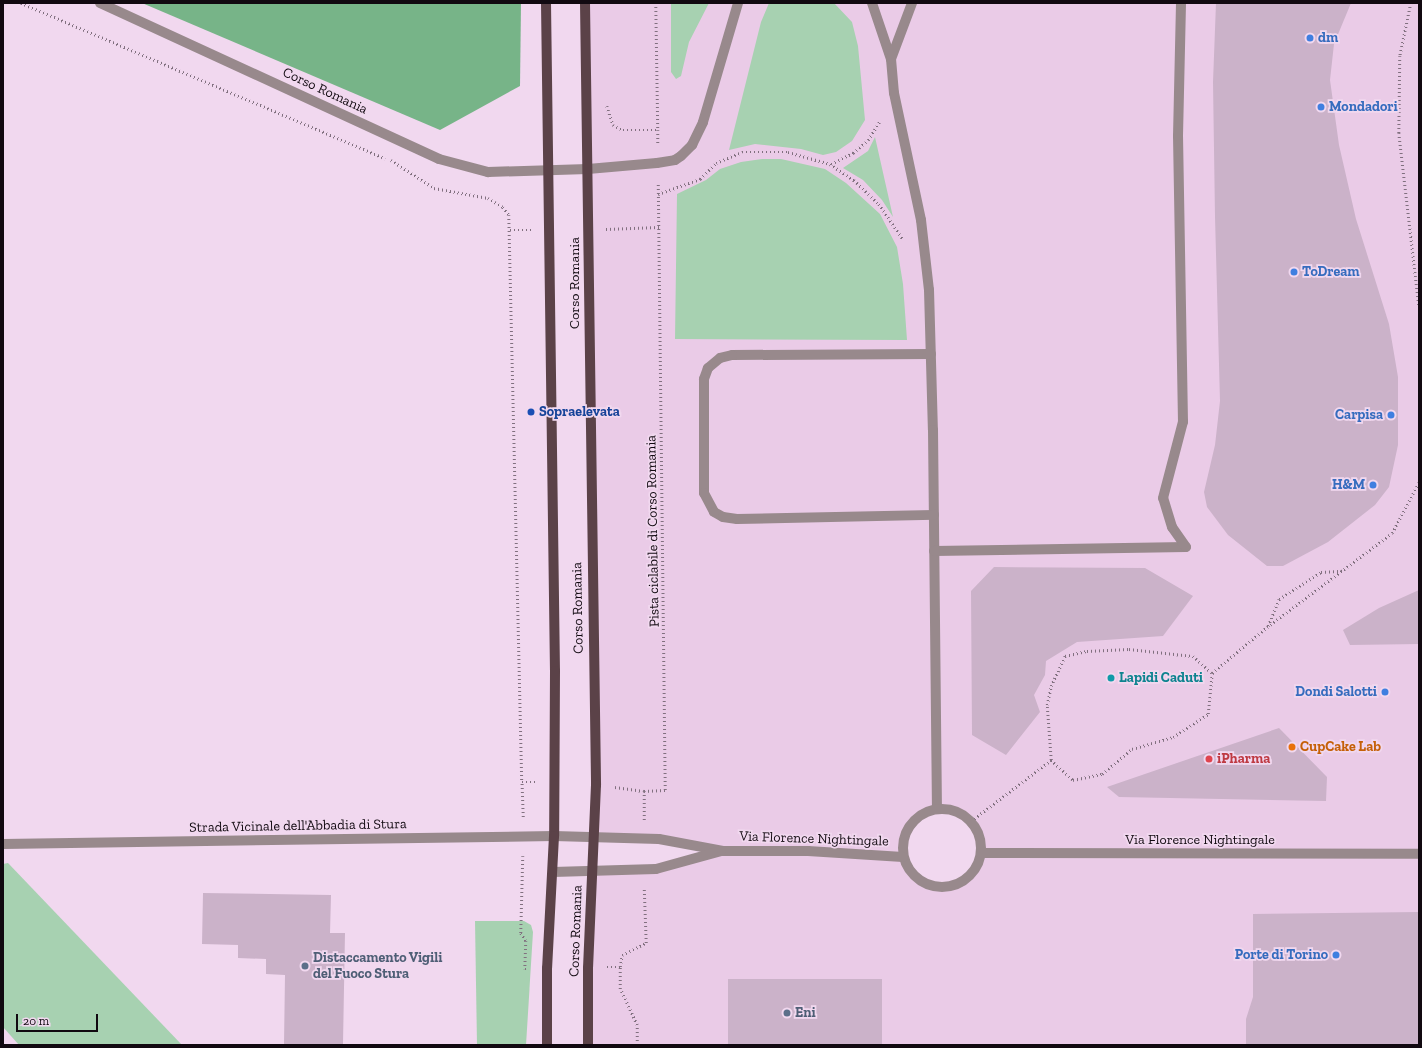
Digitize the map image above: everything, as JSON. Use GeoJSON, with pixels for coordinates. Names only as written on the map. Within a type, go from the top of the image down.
{"type":"FeatureCollection","features":[{"type":"Feature","properties":{"kind":"main road","name":"Corso Romania"},"geometry":{"type":"LineString","coordinates":[[546,3],[547,172],[555,620],[554,836],[547,968],[547,1045]]}},
{"type":"Feature","properties":{"kind":"main road","name":"Corso Romania"},"geometry":{"type":"LineString","coordinates":[[585,3],[588,169],[588,373],[596,785],[593,837],[588,1045]]}},
{"type":"Feature","properties":{"kind":"street","name":"Corso Romania"},"geometry":{"type":"LineString","coordinates":[[100,3],[439,159],[488,172],[547,172],[588,169]]}},
{"type":"Feature","properties":{"kind":"street"},"geometry":{"type":"LineString","coordinates":[[588,169],[675,160],[692,145],[703,122],[738,3]]}},
{"type":"Feature","properties":{"kind":"street"},"geometry":{"type":"LineString","coordinates":[[735,14],[746,3]]}},
{"type":"Feature","properties":{"kind":"street"},"geometry":{"type":"LineString","coordinates":[[872,3],[891,58],[894,94],[921,220],[929,290],[934,516],[937,808]]}},
{"type":"Feature","properties":{"kind":"street"},"geometry":{"type":"LineString","coordinates":[[891,58],[912,3]]}},
{"type":"Feature","properties":{"kind":"street"},"geometry":{"type":"LineString","coordinates":[[934,551],[1186,547],[1172,527],[1163,498],[1183,422],[1178,136],[1181,3]]}},
{"type":"Feature","properties":{"kind":"street"},"geometry":{"type":"LineString","coordinates":[[931,354],[732,355],[720,358],[708,368],[704,380],[704,493],[714,512],[723,517],[737,519],[934,516]]}},
{"type":"Feature","properties":{"kind":"street"},"geometry":{"type":"LineString","coordinates":[[937,808],[949,809],[971,820],[979,836],[981,853],[978,864],[970,874],[949,886],[936,886],[919,880],[912,874],[903,857],[903,839],[915,818],[937,808]]}},
{"type":"Feature","properties":{"kind":"street","name":"Strada Vicinale dell'Abbadia di Stura"},"geometry":{"type":"LineString","coordinates":[[3,844],[554,836],[593,837]]}},
{"type":"Feature","properties":{"kind":"street","name":"Via Florence Nightingale"},"geometry":{"type":"LineString","coordinates":[[593,837],[659,839],[724,851],[808,851],[903,857]]}},
{"type":"Feature","properties":{"kind":"street","name":"Via Florence Nightingale"},"geometry":{"type":"LineString","coordinates":[[553,872],[656,869],[724,851]]}},
{"type":"Feature","properties":{"kind":"street","name":"Via Florence Nightingale"},"geometry":{"type":"LineString","coordinates":[[981,853],[1419,854]]}},
{"type":"Feature","properties":{"kind":"path"},"geometry":{"type":"LineString","coordinates":[[21,3],[390,160],[434,188],[488,198],[503,207],[509,215],[522,782]]}},
{"type":"Feature","properties":{"kind":"path"},"geometry":{"type":"LineString","coordinates":[[656,3],[658,130]]}},
{"type":"Feature","properties":{"kind":"path"},"geometry":{"type":"LineString","coordinates":[[1411,3],[1400,56],[1398,133],[1419,307]]}},
{"type":"Feature","properties":{"kind":"path"},"geometry":{"type":"LineString","coordinates":[[830,164],[853,153],[868,140],[894,94]]}},
{"type":"Feature","properties":{"kind":"path"},"geometry":{"type":"LineString","coordinates":[[658,194],[700,178],[716,163],[742,152],[788,152],[830,164],[854,180],[879,204],[904,241]]}},
{"type":"Feature","properties":{"kind":"path","name":"Pista ciclabile di Corso Romania"},"geometry":{"type":"LineString","coordinates":[[644,815],[644,791],[665,790],[659,227]]}},
{"type":"Feature","properties":{"kind":"path"},"geometry":{"type":"LineString","coordinates":[[1212,673],[1193,656],[1129,650],[1087,651],[1065,656],[1051,686],[1047,705],[1051,760],[1073,780],[1102,774],[1132,750],[1173,737],[1208,714],[1212,673],[1267,627],[1392,533],[1419,482]]}},
{"type":"Feature","properties":{"kind":"path"},"geometry":{"type":"LineString","coordinates":[[1267,627],[1279,599],[1321,572],[1343,571]]}},
{"type":"Feature","properties":{"kind":"path"},"geometry":{"type":"LineString","coordinates":[[971,820],[1051,760]]}},
{"type":"Feature","properties":{"kind":"path"},"geometry":{"type":"LineString","coordinates":[[637,1045],[637,1025],[620,990],[620,967],[622,955],[646,943],[644,884]]}},
{"type":"Feature","properties":{"kind":"shaded area"},"geometry":{"type":"Polygon","coordinates":[[[586,3],[1419,3],[1419,1045],[588,1045],[591,871],[644,870],[722,850],[593,837],[586,3]],[[937,808],[915,818],[908,828],[903,839],[903,857],[912,873],[919,880],[936,886],[949,886],[970,874],[978,864],[980,841],[971,821],[961,813],[937,808]]]}},
{"type":"Feature","properties":{"kind":"green space"},"geometry":{"type":"Polygon","coordinates":[[[142,3],[521,3],[520,86],[440,130],[142,3]]]}},
{"type":"Feature","properties":{"kind":"green space"},"geometry":{"type":"Polygon","coordinates":[[[671,3],[709,3],[689,42],[681,76],[676,79],[671,72],[671,3]]]}},
{"type":"Feature","properties":{"kind":"green space"},"geometry":{"type":"Polygon","coordinates":[[[769,3],[834,3],[852,22],[858,46],[865,120],[852,141],[836,152],[823,155],[801,149],[755,144],[729,150],[761,22],[769,3]]]}},
{"type":"Feature","properties":{"kind":"green space"},"geometry":{"type":"Polygon","coordinates":[[[875,137],[893,217],[882,200],[863,180],[843,168],[868,151],[875,137]]]}},
{"type":"Feature","properties":{"kind":"green space"},"geometry":{"type":"Polygon","coordinates":[[[762,159],[781,159],[825,169],[846,183],[880,214],[897,247],[903,284],[907,340],[675,339],[677,194],[706,180],[720,169],[741,162],[762,159]]]}},
{"type":"Feature","properties":{"kind":"green space"},"geometry":{"type":"Polygon","coordinates":[[[8,863],[182,1045],[19,1045],[3,1027],[3,864],[8,863]]]}},
{"type":"Feature","properties":{"kind":"green space"},"geometry":{"type":"Polygon","coordinates":[[[475,921],[524,921],[531,925],[533,932],[526,1045],[477,1045],[475,921]]]}},
{"type":"Feature","properties":{"kind":"building","name":"ToDream"},"geometry":{"type":"Polygon","coordinates":[[[1216,3],[1351,3],[1334,44],[1330,80],[1339,145],[1356,219],[1389,324],[1398,377],[1398,445],[1389,487],[1375,505],[1328,542],[1283,566],[1267,566],[1228,535],[1207,507],[1204,492],[1215,445],[1220,401],[1213,82],[1216,3]]]}},
{"type":"Feature","properties":{"kind":"building"},"geometry":{"type":"Polygon","coordinates":[[[994,567],[1145,568],[1193,596],[1163,636],[1077,642],[1046,661],[1045,675],[1034,695],[1040,712],[1006,755],[972,735],[971,591],[994,567]]]}},
{"type":"Feature","properties":{"kind":"building"},"geometry":{"type":"Polygon","coordinates":[[[1419,590],[1419,644],[1350,645],[1343,630],[1379,608],[1419,590]]]}},
{"type":"Feature","properties":{"kind":"building"},"geometry":{"type":"Polygon","coordinates":[[[1279,728],[1327,777],[1326,801],[1119,797],[1107,787],[1279,728]]]}},
{"type":"Feature","properties":{"kind":"building","name":"Distaccamento Vigili del Fuoco Stura"},"geometry":{"type":"Polygon","coordinates":[[[203,893],[331,895],[330,933],[345,933],[343,1044],[284,1044],[285,975],[266,974],[266,959],[238,958],[238,945],[202,944],[203,893]]]}},
{"type":"Feature","properties":{"kind":"building","name":"Porte di Torino"},"geometry":{"type":"Polygon","coordinates":[[[1419,912],[1419,1045],[1246,1045],[1246,1019],[1253,997],[1253,914],[1419,912]]]}},
{"type":"Feature","properties":{"kind":"building"},"geometry":{"type":"Polygon","coordinates":[[[728,979],[882,979],[882,1045],[728,1045],[728,979]]]}},
{"type":"Feature","properties":{"kind":"place","name":"dm"},"geometry":{"type":"Point","coordinates":[1310,38]}},
{"type":"Feature","properties":{"kind":"place","name":"Mondadori"},"geometry":{"type":"Point","coordinates":[1321,107]}},
{"type":"Feature","properties":{"kind":"place","name":"ToDream"},"geometry":{"type":"Point","coordinates":[1294,272]}},
{"type":"Feature","properties":{"kind":"place","name":"Sopraelevata"},"geometry":{"type":"Point","coordinates":[531,412]}},
{"type":"Feature","properties":{"kind":"place","name":"Carpisa"},"geometry":{"type":"Point","coordinates":[1391,415]}},
{"type":"Feature","properties":{"kind":"place","name":"H&M"},"geometry":{"type":"Point","coordinates":[1373,485]}},
{"type":"Feature","properties":{"kind":"place","name":"Lapidi Caduti"},"geometry":{"type":"Point","coordinates":[1111,678]}},
{"type":"Feature","properties":{"kind":"place","name":"Dondi Salotti"},"geometry":{"type":"Point","coordinates":[1385,692]}},
{"type":"Feature","properties":{"kind":"place","name":"CupCake Lab"},"geometry":{"type":"Point","coordinates":[1292,747]}},
{"type":"Feature","properties":{"kind":"place","name":"iPharma"},"geometry":{"type":"Point","coordinates":[1209,759]}},
{"type":"Feature","properties":{"kind":"place","name":"Porte di Torino"},"geometry":{"type":"Point","coordinates":[1336,955]}},
{"type":"Feature","properties":{"kind":"place","name":"Distaccamento Vigili del Fuoco Stura"},"geometry":{"type":"Point","coordinates":[305,966]}},
{"type":"Feature","properties":{"kind":"place","name":"Eni"},"geometry":{"type":"Point","coordinates":[787,1013]}}]}
